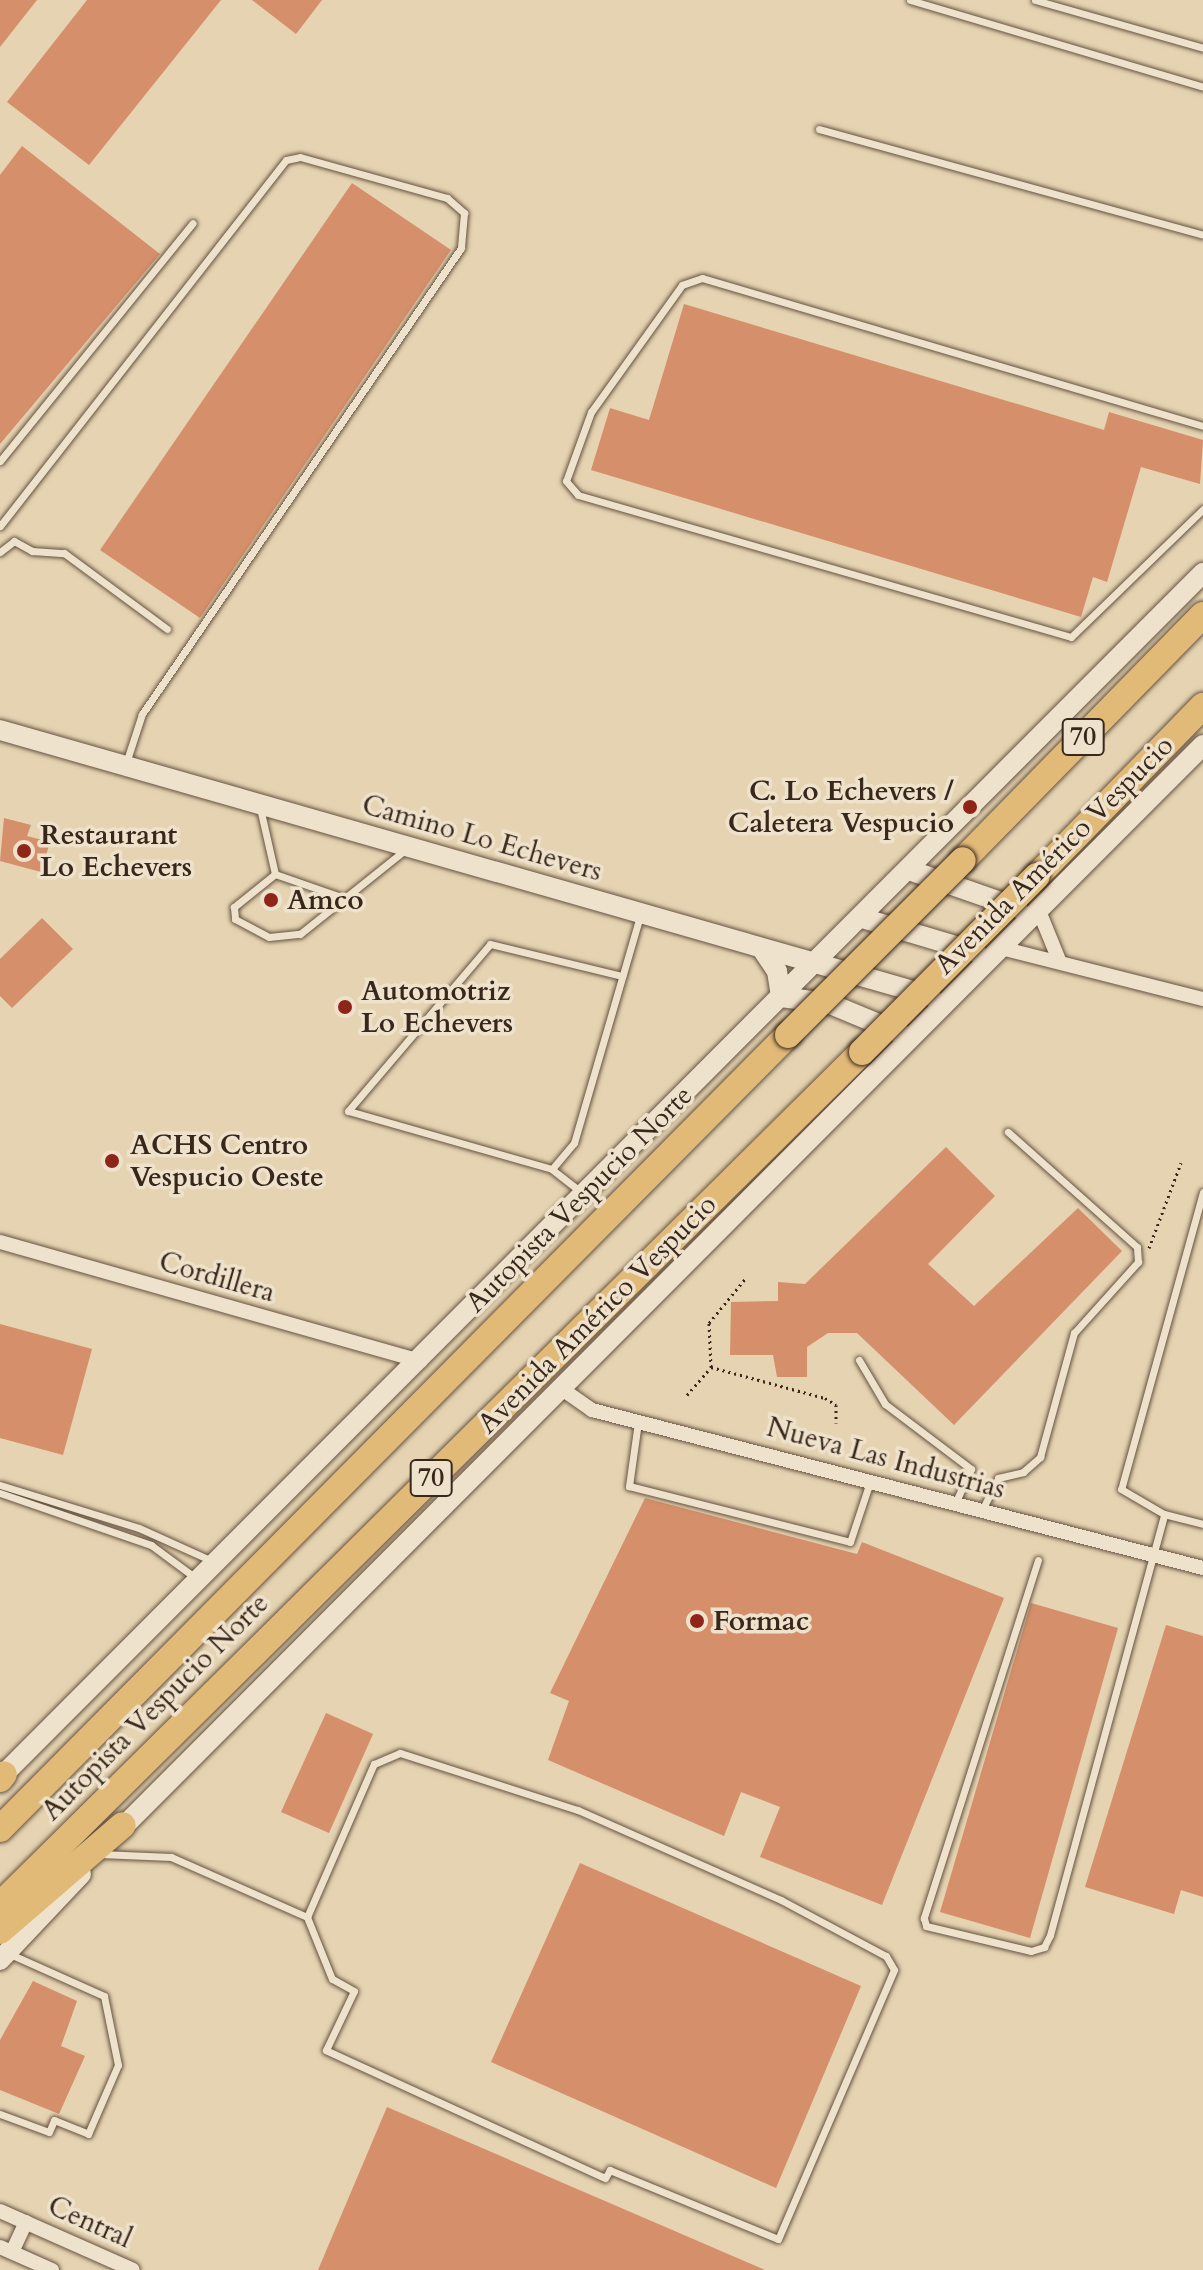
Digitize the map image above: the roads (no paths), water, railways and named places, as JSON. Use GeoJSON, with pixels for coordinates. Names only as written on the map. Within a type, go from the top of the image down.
{"type":"FeatureCollection","features":[{"type":"Feature","properties":{"kind":"highway","name":"Autopista Vespucio Norte"},"geometry":{"type":"LineString","coordinates":[[0,1829],[1203,615]]}},
{"type":"Feature","properties":{"kind":"highway","name":"Autopista Vespucio Norte"},"geometry":{"type":"LineString","coordinates":[[0,1905],[862,1052],[1203,706]]}},
{"type":"Feature","properties":{"kind":"highway"},"geometry":{"type":"LineString","coordinates":[[2,1948],[123,1825]]}},
{"type":"Feature","properties":{"kind":"main road"},"geometry":{"type":"LineString","coordinates":[[1,1777],[218,1565],[1203,573]]}},
{"type":"Feature","properties":{"kind":"main road","name":"Camino Lo Echevers"},"geometry":{"type":"LineString","coordinates":[[0,730],[948,1001]]}},
{"type":"Feature","properties":{"kind":"main road","name":"Avenida Américo Vespucio"},"geometry":{"type":"LineString","coordinates":[[2,1948],[100,1854],[123,1825],[1203,745]]}},
{"type":"Feature","properties":{"kind":"main road"},"geometry":{"type":"LineString","coordinates":[[909,870],[989,902],[1039,911]]}},
{"type":"Feature","properties":{"kind":"main road"},"geometry":{"type":"LineString","coordinates":[[862,918],[996,952]]}},
{"type":"Feature","properties":{"kind":"main road"},"geometry":{"type":"LineString","coordinates":[[762,949],[777,971],[781,997]]}},
{"type":"Feature","properties":{"kind":"main road"},"geometry":{"type":"LineString","coordinates":[[781,997],[838,1006],[911,1038]]}},
{"type":"Feature","properties":{"kind":"street"},"geometry":{"type":"LineString","coordinates":[[1039,911],[1059,960]]}},
{"type":"Feature","properties":{"kind":"street"},"geometry":{"type":"LineString","coordinates":[[996,952],[1059,960],[1203,999]]}},
{"type":"Feature","properties":{"kind":"street","name":"Cordillera"},"geometry":{"type":"LineString","coordinates":[[0,1242],[420,1361]]}},
{"type":"Feature","properties":{"kind":"street","name":"Nueva Las Industrias"},"geometry":{"type":"LineString","coordinates":[[562,1389],[583,1407],[1203,1568]]}},
{"type":"Feature","properties":{"kind":"street","name":"Central"},"geometry":{"type":"LineString","coordinates":[[0,2211],[133,2270]]}},
{"type":"Feature","properties":{"kind":"street","name":"Central"},"geometry":{"type":"LineString","coordinates":[[26,2222],[6,2249],[52,2270]]}},
{"type":"Feature","properties":{"kind":"lane"},"geometry":{"type":"LineString","coordinates":[[910,0],[1203,87]]}},
{"type":"Feature","properties":{"kind":"lane"},"geometry":{"type":"LineString","coordinates":[[1035,0],[1203,48]]}},
{"type":"Feature","properties":{"kind":"lane"},"geometry":{"type":"LineString","coordinates":[[819,129],[1203,235]]}},
{"type":"Feature","properties":{"kind":"lane"},"geometry":{"type":"LineString","coordinates":[[0,526],[286,160],[300,157],[447,198],[464,213],[461,248],[142,714],[125,765]]}},
{"type":"Feature","properties":{"kind":"lane"},"geometry":{"type":"LineString","coordinates":[[0,461],[193,223]]}},
{"type":"Feature","properties":{"kind":"lane"},"geometry":{"type":"LineString","coordinates":[[1203,426],[702,278],[682,285],[591,412],[566,481],[578,495],[1071,637],[1203,509]]}},
{"type":"Feature","properties":{"kind":"lane"},"geometry":{"type":"LineString","coordinates":[[0,552],[14,541],[32,551],[64,553],[167,629]]}},
{"type":"Feature","properties":{"kind":"lane"},"geometry":{"type":"LineString","coordinates":[[258,802],[275,874]]}},
{"type":"Feature","properties":{"kind":"lane"},"geometry":{"type":"LineString","coordinates":[[275,874],[234,907],[250,931],[289,938],[410,846]]}},
{"type":"Feature","properties":{"kind":"lane"},"geometry":{"type":"LineString","coordinates":[[275,874],[344,898]]}},
{"type":"Feature","properties":{"kind":"lane"},"geometry":{"type":"LineString","coordinates":[[552,1169],[574,1143],[641,914]]}},
{"type":"Feature","properties":{"kind":"lane"},"geometry":{"type":"LineString","coordinates":[[585,1195],[552,1169],[348,1111],[490,944],[622,976]]}},
{"type":"Feature","properties":{"kind":"lane"},"geometry":{"type":"LineString","coordinates":[[982,1510],[998,1478],[1023,1472],[1040,1457],[1074,1333],[1138,1262],[1137,1247],[1008,1132]]}},
{"type":"Feature","properties":{"kind":"lane"},"geometry":{"type":"LineString","coordinates":[[1203,1192],[1121,1489],[1164,1514],[1203,1524]]}},
{"type":"Feature","properties":{"kind":"lane"},"geometry":{"type":"LineString","coordinates":[[859,1360],[885,1404],[971,1469],[955,1503]]}},
{"type":"Feature","properties":{"kind":"lane"},"geometry":{"type":"LineString","coordinates":[[638,1421],[629,1486],[850,1542],[870,1480]]}},
{"type":"Feature","properties":{"kind":"lane"},"geometry":{"type":"LineString","coordinates":[[0,1485],[139,1528],[218,1565]]}},
{"type":"Feature","properties":{"kind":"lane"},"geometry":{"type":"LineString","coordinates":[[0,1493],[151,1545],[200,1582]]}},
{"type":"Feature","properties":{"kind":"lane"},"geometry":{"type":"LineString","coordinates":[[1038,1560],[924,1918],[926,1926],[1031,1951],[1044,1947],[1050,1935],[1157,1555],[1164,1514]]}},
{"type":"Feature","properties":{"kind":"lane"},"geometry":{"type":"LineString","coordinates":[[100,1854],[171,1857],[307,1917],[332,1979],[354,1991],[326,2050],[605,2178],[610,2170],[778,2239],[894,1970],[886,1956],[781,1900],[651,1842],[578,1810],[400,1753],[374,1764],[307,1917]]}},
{"type":"Feature","properties":{"kind":"lane"},"geometry":{"type":"LineString","coordinates":[[0,2114],[49,2132],[54,2120],[88,2134],[118,2065],[104,1996],[2,1948]]}},
{"type":"Feature","properties":{"kind":"place","name":"C. Lo Echevers / Caletera Vespucio"},"geometry":{"type":"Point","coordinates":[970,807]}},
{"type":"Feature","properties":{"kind":"place","name":"Restaurant Lo Echevers"},"geometry":{"type":"Point","coordinates":[24,851]}},
{"type":"Feature","properties":{"kind":"place","name":"Amco"},"geometry":{"type":"Point","coordinates":[271,900]}},
{"type":"Feature","properties":{"kind":"place","name":"Automotriz Lo Echevers"},"geometry":{"type":"Point","coordinates":[345,1007]}},
{"type":"Feature","properties":{"kind":"place","name":"ACHS Centro Vespucio Oeste"},"geometry":{"type":"Point","coordinates":[112,1161]}},
{"type":"Feature","properties":{"kind":"place","name":"Formac"},"geometry":{"type":"Point","coordinates":[697,1621]}}]}
